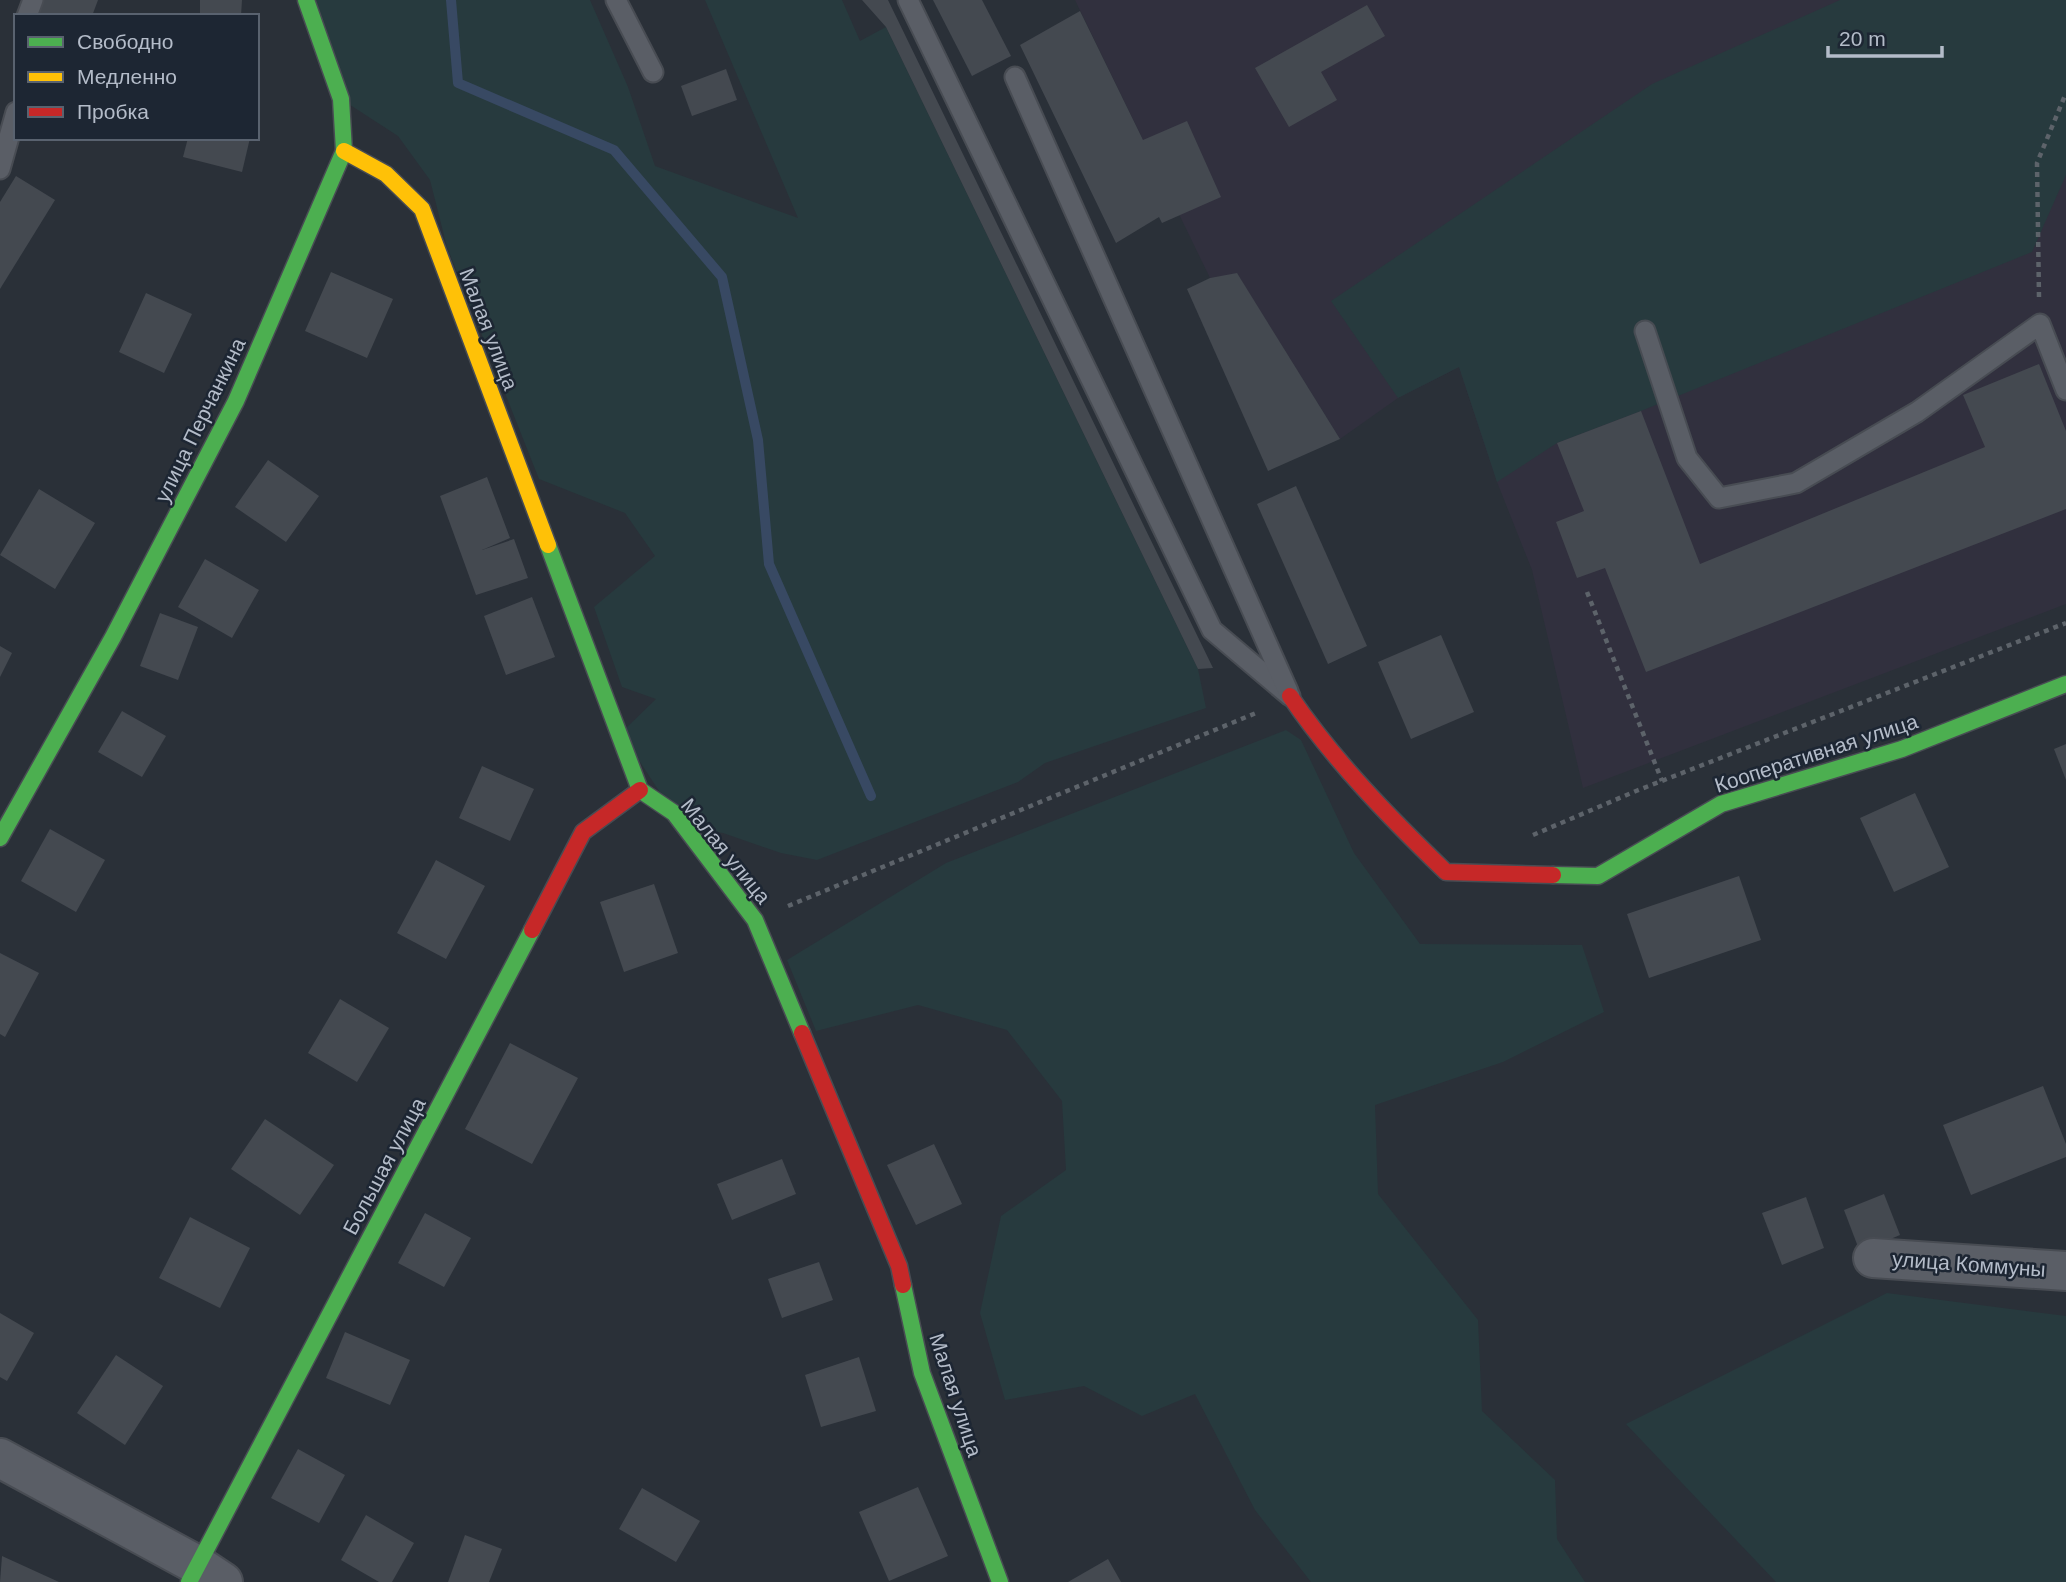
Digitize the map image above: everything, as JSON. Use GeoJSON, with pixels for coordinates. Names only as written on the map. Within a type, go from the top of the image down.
{"type":"FeatureCollection","features":[{"type":"Feature","properties":{"kind":"street","name":"улица Перчанкина"},"geometry":{"type":"LineString","coordinates":[[0,838],[113,637],[236,401],[344,151],[341,99],[306,0]]}},
{"type":"Feature","properties":{"kind":"street","name":"Малая улица"},"geometry":{"type":"LineString","coordinates":[[344,151],[386,174],[422,209],[639,790],[674,813],[755,920],[899,1266],[922,1373],[995,1580]]}},
{"type":"Feature","properties":{"kind":"street","name":"Кооперативная улица"},"geometry":{"type":"LineString","coordinates":[[1290,696],[1381,809],[1446,872],[1598,876],[1721,804],[1902,749],[2066,684]]}},
{"type":"Feature","properties":{"kind":"street","name":"Большая улица"},"geometry":{"type":"LineString","coordinates":[[204,1577],[583,832],[639,790]]}},
{"type":"Feature","properties":{"kind":"street","name":"улица Коммуны"},"geometry":{"type":"LineString","coordinates":[[1873,1258],[2066,1270]]}},
{"type":"Feature","properties":{"kind":"street"},"geometry":{"type":"LineString","coordinates":[[0,1458],[204,1577]]}},
{"type":"Feature","properties":{"kind":"lane"},"geometry":{"type":"LineString","coordinates":[[616,0],[653,72]]}},
{"type":"Feature","properties":{"kind":"lane"},"geometry":{"type":"LineString","coordinates":[[908,0],[1212,629],[1290,696]]}},
{"type":"Feature","properties":{"kind":"lane"},"geometry":{"type":"LineString","coordinates":[[1015,77],[1290,696]]}},
{"type":"Feature","properties":{"kind":"lane"},"geometry":{"type":"LineString","coordinates":[[0,169],[14,120]]}},
{"type":"Feature","properties":{"kind":"lane"},"geometry":{"type":"LineString","coordinates":[[1645,331],[1687,458],[1719,498],[1796,483],[1917,412],[2040,324],[2066,390]]}},
{"type":"Feature","properties":{"kind":"path"},"geometry":{"type":"LineString","coordinates":[[2040,324],[2037,163],[2066,93]]}},
{"type":"Feature","properties":{"kind":"path"},"geometry":{"type":"LineString","coordinates":[[1587,592],[1662,781]]}},
{"type":"Feature","properties":{"kind":"path"},"geometry":{"type":"LineString","coordinates":[[1522,839],[1662,781],[2066,623]]}},
{"type":"Feature","properties":{"kind":"path"},"geometry":{"type":"LineString","coordinates":[[755,920],[1262,710]]}},
{"type":"Feature","properties":{"kind":"shaded area"},"geometry":{"type":"Polygon","coordinates":[[[1075,0],[2066,0],[2066,604],[1583,788],[1532,570],[1497,482],[1459,367],[1398,398],[1340,439],[1237,274],[1210,278],[1075,0]]]}},
{"type":"Feature","properties":{"kind":"green space"},"geometry":{"type":"Polygon","coordinates":[[[306,0],[590,0],[628,87],[655,166],[798,218],[705,0],[842,0],[860,41],[886,27],[1198,669],[1206,708],[1045,763],[1018,782],[817,860],[781,853],[723,833],[700,829],[661,794],[621,733],[656,699],[622,687],[594,607],[655,556],[625,513],[539,479],[447,247],[430,180],[398,136],[341,99],[306,0]]]}},
{"type":"Feature","properties":{"kind":"green space"},"geometry":{"type":"Polygon","coordinates":[[[1840,0],[2066,0],[2066,175],[2032,252],[1557,443],[1497,482],[1459,367],[1398,398],[1331,301],[1652,84],[1840,0]]]}},
{"type":"Feature","properties":{"kind":"green space"},"geometry":{"type":"Polygon","coordinates":[[[1286,730],[1301,740],[1354,853],[1420,944],[1582,945],[1604,1012],[1503,1062],[1375,1105],[1378,1194],[1478,1320],[1482,1411],[1555,1480],[1557,1539],[1585,1582],[1311,1582],[1255,1510],[1195,1394],[1142,1416],[1084,1386],[1005,1400],[980,1313],[1001,1216],[1066,1170],[1062,1101],[1007,1030],[918,1005],[816,1031],[787,960],[946,863],[1286,730]]]}},
{"type":"Feature","properties":{"kind":"green space"},"geometry":{"type":"Polygon","coordinates":[[[1887,1293],[2066,1316],[2066,1582],[1776,1582],[1626,1424],[1887,1293]]]}},
{"type":"Feature","properties":{"kind":"building"},"geometry":{"type":"Polygon","coordinates":[[[41,0],[98,0],[93,14],[37,14],[41,0]]]}},
{"type":"Feature","properties":{"kind":"building"},"geometry":{"type":"Polygon","coordinates":[[[200,0],[242,0],[241,14],[200,14],[200,0]]]}},
{"type":"Feature","properties":{"kind":"building"},"geometry":{"type":"Polygon","coordinates":[[[862,0],[888,0],[1213,668],[1198,669],[886,27],[862,0]]]}},
{"type":"Feature","properties":{"kind":"building"},"geometry":{"type":"Polygon","coordinates":[[[933,0],[982,0],[1011,56],[972,76],[933,0]]]}},
{"type":"Feature","properties":{"kind":"building"},"geometry":{"type":"Polygon","coordinates":[[[1367,5],[1385,36],[1321,72],[1337,100],[1289,127],[1255,68],[1367,5]]]}},
{"type":"Feature","properties":{"kind":"building"},"geometry":{"type":"Polygon","coordinates":[[[1080,11],[1143,140],[1187,121],[1221,197],[1162,223],[1159,217],[1116,243],[1020,45],[1080,11]]]}},
{"type":"Feature","properties":{"kind":"building"},"geometry":{"type":"Polygon","coordinates":[[[726,69],[737,100],[692,116],[681,86],[726,69]]]}},
{"type":"Feature","properties":{"kind":"building"},"geometry":{"type":"Polygon","coordinates":[[[187,140],[250,140],[242,172],[183,157],[187,140]]]}},
{"type":"Feature","properties":{"kind":"building"},"geometry":{"type":"Polygon","coordinates":[[[16,176],[55,200],[0,289],[0,202],[16,176]]]}},
{"type":"Feature","properties":{"kind":"building"},"geometry":{"type":"Polygon","coordinates":[[[331,272],[393,299],[367,358],[305,331],[331,272]]]}},
{"type":"Feature","properties":{"kind":"building"},"geometry":{"type":"Polygon","coordinates":[[[1237,273],[1340,439],[1268,471],[1187,289],[1210,278],[1237,273]]]}},
{"type":"Feature","properties":{"kind":"building"},"geometry":{"type":"Polygon","coordinates":[[[146,293],[192,314],[164,373],[119,352],[146,293]]]}},
{"type":"Feature","properties":{"kind":"building"},"geometry":{"type":"Polygon","coordinates":[[[2039,364],[2066,431],[2066,509],[1646,672],[1605,568],[1577,578],[1556,522],[1584,511],[1557,443],[1641,411],[1700,564],[1985,447],[1963,395],[2039,364]]]}},
{"type":"Feature","properties":{"kind":"building"},"geometry":{"type":"Polygon","coordinates":[[[268,460],[319,496],[286,542],[235,507],[268,460]]]}},
{"type":"Feature","properties":{"kind":"building"},"geometry":{"type":"Polygon","coordinates":[[[487,477],[510,538],[482,550],[514,539],[528,578],[476,595],[440,496],[487,477]]]}},
{"type":"Feature","properties":{"kind":"building"},"geometry":{"type":"Polygon","coordinates":[[[1296,486],[1367,646],[1328,664],[1257,504],[1296,486]]]}},
{"type":"Feature","properties":{"kind":"building"},"geometry":{"type":"Polygon","coordinates":[[[39,489],[95,523],[55,589],[0,555],[39,489]]]}},
{"type":"Feature","properties":{"kind":"building"},"geometry":{"type":"Polygon","coordinates":[[[205,559],[259,590],[232,638],[178,607],[205,559]]]}},
{"type":"Feature","properties":{"kind":"building"},"geometry":{"type":"Polygon","coordinates":[[[532,597],[555,657],[506,675],[484,616],[532,597]]]}},
{"type":"Feature","properties":{"kind":"building"},"geometry":{"type":"Polygon","coordinates":[[[160,613],[198,627],[178,680],[140,666],[160,613]]]}},
{"type":"Feature","properties":{"kind":"building"},"geometry":{"type":"Polygon","coordinates":[[[1441,635],[1474,712],[1411,739],[1378,662],[1441,635]]]}},
{"type":"Feature","properties":{"kind":"building"},"geometry":{"type":"Polygon","coordinates":[[[0,646],[12,653],[0,677],[0,646]]]}},
{"type":"Feature","properties":{"kind":"building"},"geometry":{"type":"Polygon","coordinates":[[[122,711],[166,736],[142,777],[98,752],[122,711]]]}},
{"type":"Feature","properties":{"kind":"building"},"geometry":{"type":"Polygon","coordinates":[[[2066,744],[2066,780],[2054,749],[2066,744]]]}},
{"type":"Feature","properties":{"kind":"building"},"geometry":{"type":"Polygon","coordinates":[[[482,766],[534,789],[510,841],[459,818],[482,766]]]}},
{"type":"Feature","properties":{"kind":"building"},"geometry":{"type":"Polygon","coordinates":[[[1915,793],[1949,867],[1894,892],[1860,818],[1915,793]]]}},
{"type":"Feature","properties":{"kind":"building"},"geometry":{"type":"Polygon","coordinates":[[[50,829],[105,860],[76,912],[21,881],[50,829]]]}},
{"type":"Feature","properties":{"kind":"building"},"geometry":{"type":"Polygon","coordinates":[[[436,860],[485,886],[446,959],[397,933],[436,860]]]}},
{"type":"Feature","properties":{"kind":"building"},"geometry":{"type":"Polygon","coordinates":[[[1739,876],[1761,940],[1649,978],[1627,914],[1739,876]]]}},
{"type":"Feature","properties":{"kind":"building"},"geometry":{"type":"Polygon","coordinates":[[[654,884],[678,953],[624,972],[600,902],[654,884]]]}},
{"type":"Feature","properties":{"kind":"building"},"geometry":{"type":"Polygon","coordinates":[[[0,953],[39,973],[5,1037],[0,1034],[0,953]]]}},
{"type":"Feature","properties":{"kind":"building"},"geometry":{"type":"Polygon","coordinates":[[[340,999],[389,1028],[357,1082],[308,1053],[340,999]]]}},
{"type":"Feature","properties":{"kind":"building"},"geometry":{"type":"Polygon","coordinates":[[[510,1043],[578,1078],[532,1164],[465,1129],[510,1043]]]}},
{"type":"Feature","properties":{"kind":"building"},"geometry":{"type":"Polygon","coordinates":[[[2043,1086],[2066,1144],[2066,1157],[1971,1195],[1943,1125],[2043,1086]]]}},
{"type":"Feature","properties":{"kind":"building"},"geometry":{"type":"Polygon","coordinates":[[[265,1119],[334,1165],[300,1215],[231,1169],[265,1119]]]}},
{"type":"Feature","properties":{"kind":"building"},"geometry":{"type":"Polygon","coordinates":[[[934,1144],[962,1204],[916,1225],[887,1165],[934,1144]]]}},
{"type":"Feature","properties":{"kind":"building"},"geometry":{"type":"Polygon","coordinates":[[[782,1159],[796,1194],[732,1220],[717,1184],[782,1159]]]}},
{"type":"Feature","properties":{"kind":"building"},"geometry":{"type":"Polygon","coordinates":[[[1884,1194],[1900,1235],[1860,1252],[1844,1210],[1884,1194]]]}},
{"type":"Feature","properties":{"kind":"building"},"geometry":{"type":"Polygon","coordinates":[[[1806,1197],[1824,1248],[1782,1265],[1762,1213],[1806,1197]]]}},
{"type":"Feature","properties":{"kind":"building"},"geometry":{"type":"Polygon","coordinates":[[[425,1213],[471,1238],[444,1287],[398,1263],[425,1213]]]}},
{"type":"Feature","properties":{"kind":"building"},"geometry":{"type":"Polygon","coordinates":[[[190,1217],[250,1248],[220,1308],[159,1278],[190,1217]]]}},
{"type":"Feature","properties":{"kind":"building"},"geometry":{"type":"Polygon","coordinates":[[[819,1262],[833,1300],[782,1318],[768,1279],[819,1262]]]}},
{"type":"Feature","properties":{"kind":"building"},"geometry":{"type":"Polygon","coordinates":[[[0,1313],[34,1333],[7,1381],[0,1377],[0,1313]]]}},
{"type":"Feature","properties":{"kind":"building"},"geometry":{"type":"Polygon","coordinates":[[[345,1332],[410,1360],[390,1405],[326,1378],[345,1332]]]}},
{"type":"Feature","properties":{"kind":"building"},"geometry":{"type":"Polygon","coordinates":[[[116,1355],[163,1386],[125,1445],[77,1413],[116,1355]]]}},
{"type":"Feature","properties":{"kind":"building"},"geometry":{"type":"Polygon","coordinates":[[[859,1357],[876,1411],[821,1427],[805,1375],[859,1357]]]}},
{"type":"Feature","properties":{"kind":"building"},"geometry":{"type":"Polygon","coordinates":[[[298,1449],[345,1475],[319,1523],[271,1498],[298,1449]]]}},
{"type":"Feature","properties":{"kind":"building"},"geometry":{"type":"Polygon","coordinates":[[[918,1487],[948,1556],[889,1581],[859,1512],[918,1487]]]}},
{"type":"Feature","properties":{"kind":"building"},"geometry":{"type":"Polygon","coordinates":[[[642,1488],[700,1521],[676,1562],[619,1529],[642,1488]]]}},
{"type":"Feature","properties":{"kind":"building"},"geometry":{"type":"Polygon","coordinates":[[[366,1515],[414,1543],[392,1582],[379,1582],[341,1560],[366,1515]]]}},
{"type":"Feature","properties":{"kind":"building"},"geometry":{"type":"Polygon","coordinates":[[[465,1535],[502,1549],[489,1582],[448,1582],[465,1535]]]}},
{"type":"Feature","properties":{"kind":"building"},"geometry":{"type":"Polygon","coordinates":[[[2,1556],[59,1582],[0,1582],[2,1556]]]}},
{"type":"Feature","properties":{"kind":"building"},"geometry":{"type":"Polygon","coordinates":[[[1108,1559],[1121,1582],[1068,1582],[1108,1559]]]}},
{"type":"Feature","properties":{"kind":"waterway"},"geometry":{"type":"LineString","coordinates":[[451,0],[458,83],[614,150],[722,277],[758,440],[769,564],[871,796]]}},
{"type":"Feature","properties":{"kind":"traffic: fast"},"geometry":{"type":"LineString","coordinates":[[0,838],[113,637],[236,401],[344,151],[341,99],[306,0]]}},
{"type":"Feature","properties":{"kind":"traffic: fast"},"geometry":{"type":"LineString","coordinates":[[548,545],[640,790],[674,813],[755,920],[802,1033]]}},
{"type":"Feature","properties":{"kind":"traffic: fast"},"geometry":{"type":"LineString","coordinates":[[1553,875],[1598,876],[1721,804],[1902,749],[2066,684]]}},
{"type":"Feature","properties":{"kind":"traffic: fast"},"geometry":{"type":"LineString","coordinates":[[189,1582],[532,930]]}},
{"type":"Feature","properties":{"kind":"traffic: fast"},"geometry":{"type":"LineString","coordinates":[[903,1285],[922,1373],[1000,1582]]}},
{"type":"Feature","properties":{"kind":"traffic: slow"},"geometry":{"type":"LineString","coordinates":[[344,151],[386,174],[422,209],[548,545]]}},
{"type":"Feature","properties":{"kind":"traffic: jam"},"geometry":{"type":"LineString","coordinates":[[1290,696],[1325,743],[1364,788],[1446,872],[1553,875]]}},
{"type":"Feature","properties":{"kind":"traffic: jam"},"geometry":{"type":"LineString","coordinates":[[532,930],[583,832],[640,790]]}},
{"type":"Feature","properties":{"kind":"traffic: jam"},"geometry":{"type":"LineString","coordinates":[[802,1033],[899,1266],[903,1285]]}}]}
